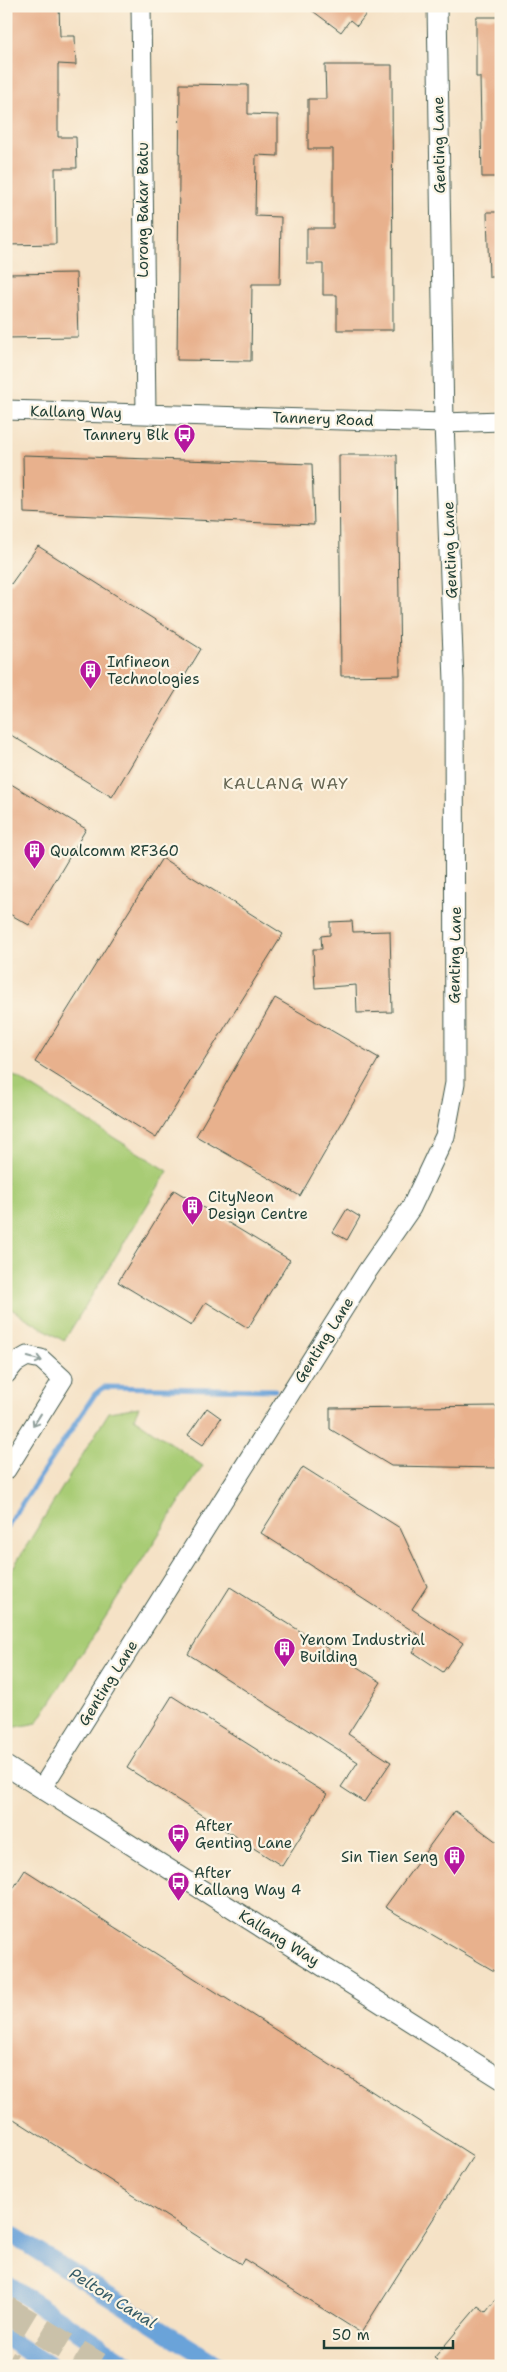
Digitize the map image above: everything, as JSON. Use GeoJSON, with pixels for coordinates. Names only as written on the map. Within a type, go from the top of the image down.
{"type":"FeatureCollection","features":[{"type":"Feature","properties":{"kind":"street","name":"Lorong Bakar Batu"},"geometry":{"type":"LineString","coordinates":[[141,6],[146,414]]}},
{"type":"Feature","properties":{"kind":"street","name":"Genting Lane"},"geometry":{"type":"LineString","coordinates":[[42,1788],[366,1273],[411,1208],[445,1136],[455,1083],[456,902],[453,768],[454,681],[444,423],[437,6]]}},
{"type":"Feature","properties":{"kind":"street","name":"Kallang Way"},"geometry":{"type":"LineString","coordinates":[[6,410],[146,414]]}},
{"type":"Feature","properties":{"kind":"street","name":"Tannery Road"},"geometry":{"type":"LineString","coordinates":[[146,414],[444,423],[501,422]]}},
{"type":"Feature","properties":{"kind":"street"},"geometry":{"type":"LineString","coordinates":[[6,1374],[15,1363],[27,1356],[41,1359],[63,1378],[8,1460]]}},
{"type":"Feature","properties":{"kind":"street","name":"Kallang Way"},"geometry":{"type":"LineString","coordinates":[[6,1766],[501,2079]]}},
{"type":"Feature","properties":{"kind":"green space"},"geometry":{"type":"Polygon","coordinates":[[[6,1071],[168,1171],[64,1341],[6,1306],[6,1071]]]}},
{"type":"Feature","properties":{"kind":"green space"},"geometry":{"type":"Polygon","coordinates":[[[139,1407],[134,1418],[203,1466],[37,1723],[16,1727],[6,1722],[6,1579],[109,1412],[139,1407]]]}},
{"type":"Feature","properties":{"kind":"building"},"geometry":{"type":"Polygon","coordinates":[[[6,6],[59,6],[60,36],[75,36],[76,65],[58,64],[58,137],[76,137],[77,168],[55,168],[56,244],[6,245],[6,6]]]}},
{"type":"Feature","properties":{"kind":"building"},"geometry":{"type":"Polygon","coordinates":[[[306,6],[372,6],[357,26],[350,20],[341,32],[306,6]]]}},
{"type":"Feature","properties":{"kind":"building"},"geometry":{"type":"Polygon","coordinates":[[[476,17],[501,17],[501,177],[482,177],[480,77],[476,77],[476,17]]]}},
{"type":"Feature","properties":{"kind":"building"},"geometry":{"type":"Polygon","coordinates":[[[325,65],[392,65],[393,330],[337,330],[337,295],[323,295],[323,264],[307,264],[307,228],[333,228],[333,149],[308,149],[308,99],[326,99],[325,65]]]}},
{"type":"Feature","properties":{"kind":"building"},"geometry":{"type":"Polygon","coordinates":[[[180,84],[248,85],[248,114],[278,115],[278,156],[256,155],[255,216],[281,217],[280,284],[252,284],[251,361],[177,360],[180,84]]]}},
{"type":"Feature","properties":{"kind":"building"},"geometry":{"type":"Polygon","coordinates":[[[487,212],[501,212],[501,277],[489,277],[487,212]]]}},
{"type":"Feature","properties":{"kind":"building"},"geometry":{"type":"Polygon","coordinates":[[[76,273],[78,337],[6,338],[6,274],[76,273]]]}},
{"type":"Feature","properties":{"kind":"building"},"geometry":{"type":"Polygon","coordinates":[[[23,455],[312,464],[314,525],[24,513],[23,455]]]}},
{"type":"Feature","properties":{"kind":"building"},"geometry":{"type":"Polygon","coordinates":[[[339,455],[397,455],[400,675],[341,676],[339,455]]]}},
{"type":"Feature","properties":{"kind":"building","name":"Infineon Technologies"},"geometry":{"type":"Polygon","coordinates":[[[38,546],[201,649],[112,797],[6,732],[6,581],[11,584],[38,546]]]}},
{"type":"Feature","properties":{"kind":"building","name":"Qualcomm RF360"},"geometry":{"type":"Polygon","coordinates":[[[6,781],[86,829],[29,925],[6,912],[6,781]]]}},
{"type":"Feature","properties":{"kind":"building"},"geometry":{"type":"Polygon","coordinates":[[[162,858],[283,934],[156,1138],[35,1062],[162,858]]]}},
{"type":"Feature","properties":{"kind":"building"},"geometry":{"type":"Polygon","coordinates":[[[352,921],[353,932],[390,931],[392,1012],[357,1013],[356,985],[315,988],[313,949],[322,949],[321,936],[330,935],[330,922],[352,921]]]}},
{"type":"Feature","properties":{"kind":"building"},"geometry":{"type":"Polygon","coordinates":[[[275,998],[379,1058],[300,1196],[196,1136],[275,998]]]}},
{"type":"Feature","properties":{"kind":"building","name":"CityNeon Design Centre"},"geometry":{"type":"Polygon","coordinates":[[[174,1190],[290,1260],[248,1328],[206,1302],[191,1326],[118,1282],[174,1190]]]}},
{"type":"Feature","properties":{"kind":"building"},"geometry":{"type":"Polygon","coordinates":[[[347,1209],[360,1217],[347,1240],[333,1232],[347,1209]]]}},
{"type":"Feature","properties":{"kind":"building"},"geometry":{"type":"Polygon","coordinates":[[[497,1406],[497,1468],[391,1466],[330,1429],[330,1408],[497,1406]]]}},
{"type":"Feature","properties":{"kind":"building"},"geometry":{"type":"Polygon","coordinates":[[[207,1408],[221,1418],[203,1445],[188,1435],[207,1408]]]}},
{"type":"Feature","properties":{"kind":"building"},"geometry":{"type":"Polygon","coordinates":[[[303,1467],[400,1528],[427,1586],[412,1609],[463,1643],[443,1672],[413,1652],[422,1637],[261,1533],[303,1467]]]}},
{"type":"Feature","properties":{"kind":"building","name":"Yenom Industrial Building"},"geometry":{"type":"Polygon","coordinates":[[[230,1587],[381,1682],[348,1734],[391,1762],[364,1802],[341,1787],[358,1762],[188,1654],[230,1587]]]}},
{"type":"Feature","properties":{"kind":"building"},"geometry":{"type":"Polygon","coordinates":[[[172,1696],[327,1794],[282,1866],[127,1768],[172,1696]]]}},
{"type":"Feature","properties":{"kind":"building","name":"Sin Tien Seng"},"geometry":{"type":"Polygon","coordinates":[[[455,1811],[501,1845],[501,1975],[385,1907],[455,1811]]]}},
{"type":"Feature","properties":{"kind":"building"},"geometry":{"type":"Polygon","coordinates":[[[25,1870],[473,2156],[361,2333],[244,2259],[241,2264],[6,2114],[6,1900],[25,1870]]]}},
{"type":"Feature","properties":{"kind":"building"},"geometry":{"type":"Polygon","coordinates":[[[501,2293],[501,2366],[432,2366],[437,2360],[434,2358],[478,2306],[486,2312],[501,2293]]]}},
{"type":"Feature","properties":{"kind":"waterway"},"geometry":{"type":"LineString","coordinates":[[6,1528],[95,1394],[104,1387],[275,1390]]}},
{"type":"Feature","properties":{"kind":"waterway","name":"Pelton Canal"},"geometry":{"type":"LineString","coordinates":[[6,2231],[219,2366]]}},
{"type":"Feature","properties":{"kind":"waterway","name":"Pelton Canal"},"geometry":{"type":"LineString","coordinates":[[6,2284],[131,2366]]}},
{"type":"Feature","properties":{"kind":"waterway","name":"Pelton Canal"},"geometry":{"type":"LineString","coordinates":[[6,2338],[50,2366]]}},
{"type":"Feature","properties":{"kind":"tunnel"},"geometry":{"type":"LineString","coordinates":[[6,2310],[98,2366]]}},
{"type":"Feature","properties":{"kind":"tunnel"},"geometry":{"type":"LineString","coordinates":[[6,2363],[11,2366]]}},
{"type":"Feature","properties":{"kind":"place","name":"Tannery Blk"},"geometry":{"type":"Point","coordinates":[185,454]}},
{"type":"Feature","properties":{"kind":"place","name":"Infineon Technologies"},"geometry":{"type":"Point","coordinates":[91,690]}},
{"type":"Feature","properties":{"kind":"place","name":"Qualcomm RF360"},"geometry":{"type":"Point","coordinates":[34,870]}},
{"type":"Feature","properties":{"kind":"place","name":"CityNeon Design Centre"},"geometry":{"type":"Point","coordinates":[192,1225]}},
{"type":"Feature","properties":{"kind":"place","name":"Yenom Industrial Building"},"geometry":{"type":"Point","coordinates":[284,1668]}},
{"type":"Feature","properties":{"kind":"place","name":"After Genting Lane"},"geometry":{"type":"Point","coordinates":[179,1854]}},
{"type":"Feature","properties":{"kind":"place","name":"Sin Tien Seng"},"geometry":{"type":"Point","coordinates":[454,1876]}},
{"type":"Feature","properties":{"kind":"place","name":"After Kallang Way 4"},"geometry":{"type":"Point","coordinates":[178,1901]}},
{"type":"Feature","properties":{"kind":"district","name":"KALLANG WAY"},"geometry":{"type":"Point","coordinates":[286,783]}}]}
